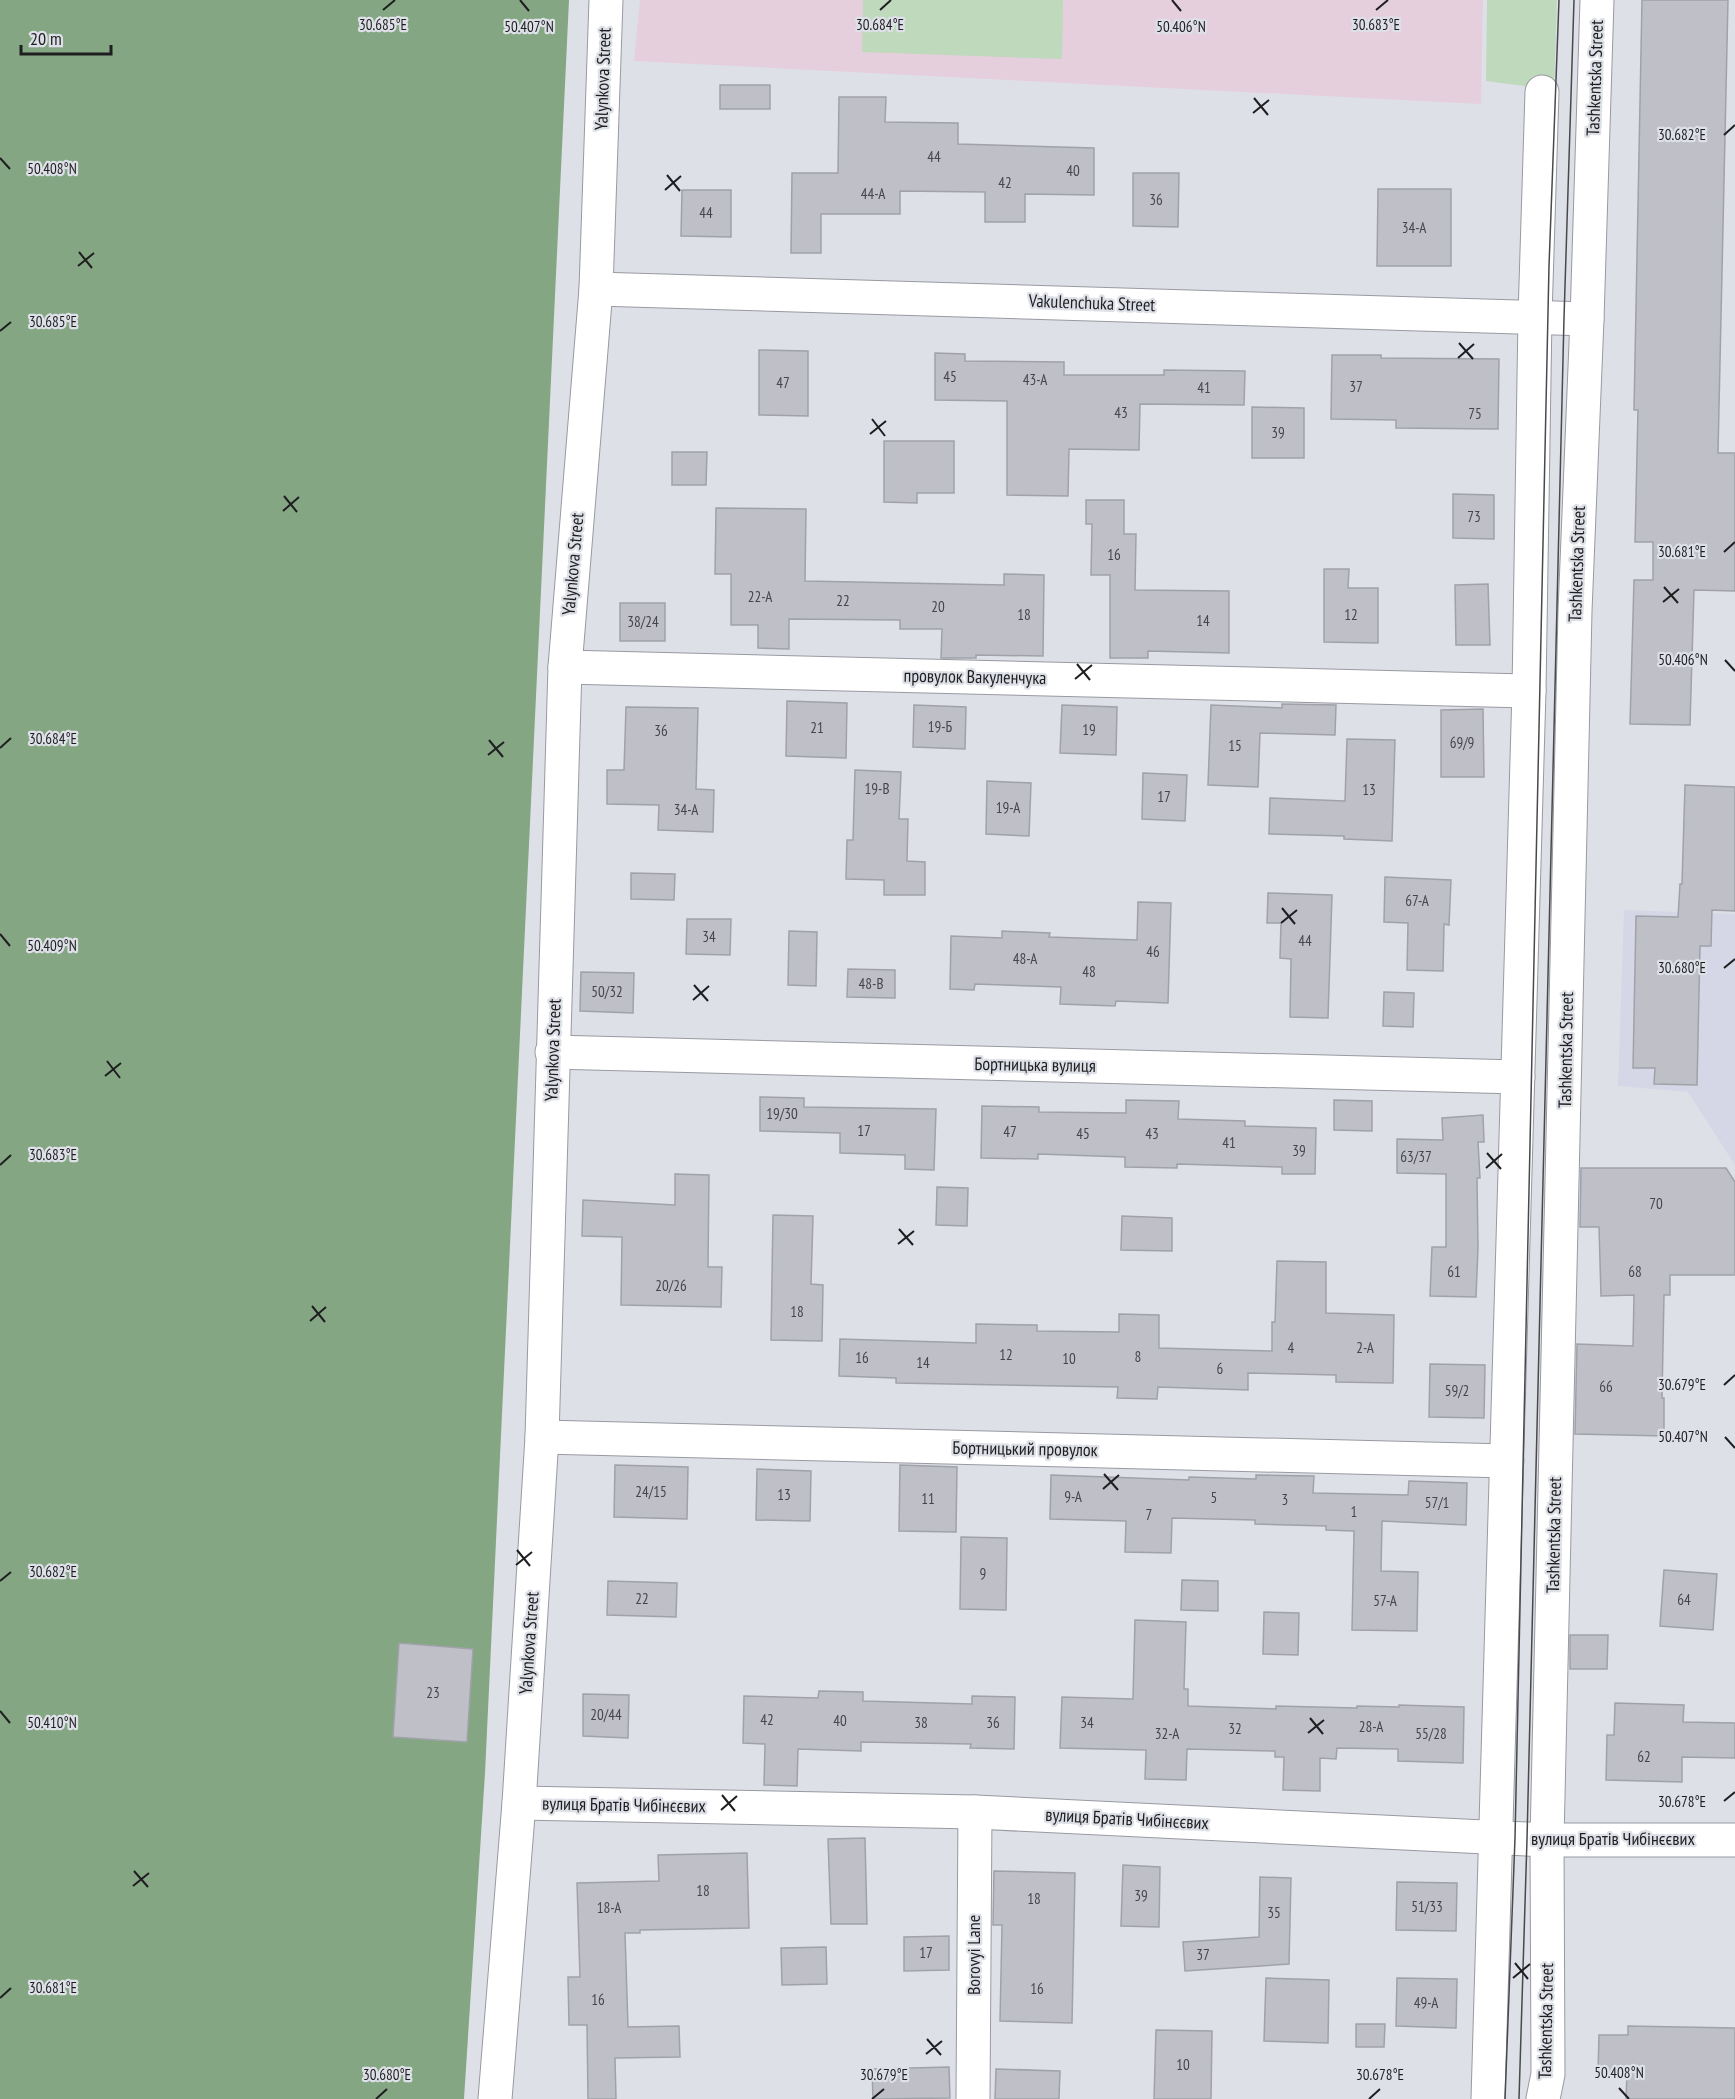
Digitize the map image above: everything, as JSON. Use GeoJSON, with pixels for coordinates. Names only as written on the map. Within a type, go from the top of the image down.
{"type":"FeatureCollection","features":[{"type":"Feature","properties":{"kind":"street","name":"Yalynkova Street"},"geometry":{"type":"LineString","coordinates":[[495,2099],[519,1803],[542,1437],[565,667],[596,289],[606,0]]}},
{"type":"Feature","properties":{"kind":"street","name":"Tashkentska Street"},"geometry":{"type":"LineString","coordinates":[[1543,2099],[1548,2074],[1547,1840],[1575,611],[1597,0]]}},
{"type":"Feature","properties":{"kind":"street"},"geometry":{"type":"LineString","coordinates":[[1488,2099],[1529,691],[1534,316],[1542,92]]}},
{"type":"Feature","properties":{"kind":"street","name":"Vakulenchuka Street"},"geometry":{"type":"LineString","coordinates":[[596,289],[1587,319]]}},
{"type":"Feature","properties":{"kind":"street","name":"провулок Вакуленчука"},"geometry":{"type":"LineString","coordinates":[[565,667],[1529,691]]}},
{"type":"Feature","properties":{"kind":"street","name":"Бортницька вулиця"},"geometry":{"type":"LineString","coordinates":[[552,1052],[1518,1077]]}},
{"type":"Feature","properties":{"kind":"street","name":"Бортницький провулок"},"geometry":{"type":"LineString","coordinates":[[542,1437],[1507,1461]]}},
{"type":"Feature","properties":{"kind":"street","name":"вулиця Братів Чибінєєвих"},"geometry":{"type":"LineString","coordinates":[[519,1803],[975,1812],[1547,1840],[1735,1840]]}},
{"type":"Feature","properties":{"kind":"street","name":"Borovyi Lane"},"geometry":{"type":"LineString","coordinates":[[973,2099],[975,1812]]}},
{"type":"Feature","properties":{"kind":"shaded area"},"geometry":{"type":"Polygon","coordinates":[[[640,0],[1483,0],[1481,104],[634,61],[640,0]]]}},
{"type":"Feature","properties":{"kind":"shaded area"},"geometry":{"type":"Polygon","coordinates":[[[1624,910],[1735,914],[1735,1165],[1688,1092],[1618,1086],[1624,910]]]}},
{"type":"Feature","properties":{"kind":"green space"},"geometry":{"type":"Polygon","coordinates":[[[0,0],[569,0],[485,1773],[464,2099],[0,2099],[0,0]]]}},
{"type":"Feature","properties":{"kind":"green space"},"geometry":{"type":"Polygon","coordinates":[[[863,0],[1063,0],[1062,59],[862,52],[863,0]]]}},
{"type":"Feature","properties":{"kind":"green space"},"geometry":{"type":"Polygon","coordinates":[[[1487,0],[1557,0],[1554,90],[1486,81],[1487,0]]]}},
{"type":"Feature","properties":{"kind":"building"},"geometry":{"type":"Polygon","coordinates":[[[1642,0],[1728,0],[1718,453],[1735,453],[1735,591],[1694,590],[1690,725],[1630,724],[1634,580],[1653,580],[1653,542],[1635,542],[1638,410],[1634,410],[1642,0]]]}},
{"type":"Feature","properties":{"kind":"building"},"geometry":{"type":"Polygon","coordinates":[[[720,85],[770,85],[770,109],[720,109],[720,85]]]}},
{"type":"Feature","properties":{"kind":"building"},"geometry":{"type":"Polygon","coordinates":[[[839,97],[886,97],[885,122],[958,123],[958,144],[1094,148],[1094,195],[1025,194],[1025,222],[985,222],[985,192],[900,191],[900,214],[821,214],[821,253],[791,253],[792,173],[838,173],[839,97]]]}},
{"type":"Feature","properties":{"kind":"building"},"geometry":{"type":"Polygon","coordinates":[[[1133,173],[1179,173],[1178,227],[1133,226],[1133,173]]]}},
{"type":"Feature","properties":{"kind":"building"},"geometry":{"type":"Polygon","coordinates":[[[1378,189],[1451,189],[1451,266],[1377,266],[1378,189]]]}},
{"type":"Feature","properties":{"kind":"building"},"geometry":{"type":"Polygon","coordinates":[[[682,190],[731,190],[731,237],[681,236],[682,190]]]}},
{"type":"Feature","properties":{"kind":"building"},"geometry":{"type":"Polygon","coordinates":[[[759,350],[808,351],[808,416],[759,415],[759,350]]]}},
{"type":"Feature","properties":{"kind":"building"},"geometry":{"type":"Polygon","coordinates":[[[935,353],[965,354],[965,361],[1064,362],[1064,375],[1164,375],[1164,370],[1245,371],[1244,405],[1140,404],[1139,450],[1069,449],[1068,496],[1007,495],[1007,401],[935,400],[935,353]]]}},
{"type":"Feature","properties":{"kind":"building"},"geometry":{"type":"Polygon","coordinates":[[[1332,355],[1381,355],[1381,358],[1499,359],[1498,429],[1396,428],[1396,420],[1331,419],[1332,355]]]}},
{"type":"Feature","properties":{"kind":"building"},"geometry":{"type":"Polygon","coordinates":[[[1252,407],[1304,408],[1304,458],[1252,458],[1252,407]]]}},
{"type":"Feature","properties":{"kind":"building"},"geometry":{"type":"Polygon","coordinates":[[[884,441],[954,441],[954,493],[917,493],[917,503],[884,502],[884,441]]]}},
{"type":"Feature","properties":{"kind":"building"},"geometry":{"type":"Polygon","coordinates":[[[672,452],[707,452],[706,485],[672,485],[672,452]]]}},
{"type":"Feature","properties":{"kind":"building"},"geometry":{"type":"Polygon","coordinates":[[[1453,494],[1494,495],[1494,539],[1453,538],[1453,494]]]}},
{"type":"Feature","properties":{"kind":"building"},"geometry":{"type":"Polygon","coordinates":[[[1086,500],[1124,500],[1124,534],[1136,534],[1135,590],[1229,591],[1229,653],[1148,651],[1148,658],[1110,658],[1110,575],[1091,575],[1092,524],[1086,524],[1086,500]]]}},
{"type":"Feature","properties":{"kind":"building"},"geometry":{"type":"Polygon","coordinates":[[[716,508],[806,509],[805,581],[1004,585],[1004,574],[1044,575],[1043,656],[976,655],[976,658],[941,658],[942,629],[900,629],[900,620],[789,619],[789,649],[758,648],[758,625],[731,625],[731,574],[715,574],[716,508]]]}},
{"type":"Feature","properties":{"kind":"building"},"geometry":{"type":"Polygon","coordinates":[[[1324,569],[1349,569],[1348,588],[1378,588],[1378,643],[1324,642],[1324,569]]]}},
{"type":"Feature","properties":{"kind":"building"},"geometry":{"type":"Polygon","coordinates":[[[1488,584],[1490,645],[1456,645],[1455,585],[1488,584]]]}},
{"type":"Feature","properties":{"kind":"building"},"geometry":{"type":"Polygon","coordinates":[[[620,603],[665,603],[665,641],[620,641],[620,603]]]}},
{"type":"Feature","properties":{"kind":"building"},"geometry":{"type":"Polygon","coordinates":[[[787,701],[847,703],[846,758],[786,756],[787,701]]]}},
{"type":"Feature","properties":{"kind":"building"},"geometry":{"type":"Polygon","coordinates":[[[1282,704],[1336,705],[1335,735],[1260,733],[1258,787],[1208,785],[1211,705],[1282,708],[1282,704]]]}},
{"type":"Feature","properties":{"kind":"building"},"geometry":{"type":"Polygon","coordinates":[[[914,705],[966,707],[965,749],[913,747],[914,705]]]}},
{"type":"Feature","properties":{"kind":"building"},"geometry":{"type":"Polygon","coordinates":[[[1062,705],[1117,707],[1116,755],[1060,753],[1062,705]]]}},
{"type":"Feature","properties":{"kind":"building"},"geometry":{"type":"Polygon","coordinates":[[[626,707],[698,708],[696,789],[714,790],[713,832],[658,830],[659,805],[607,804],[607,770],[624,770],[626,707]]]}},
{"type":"Feature","properties":{"kind":"building"},"geometry":{"type":"Polygon","coordinates":[[[1483,709],[1484,777],[1441,777],[1441,710],[1483,709]]]}},
{"type":"Feature","properties":{"kind":"building"},"geometry":{"type":"Polygon","coordinates":[[[1347,739],[1395,740],[1392,841],[1344,839],[1344,836],[1269,834],[1270,798],[1345,801],[1347,739]]]}},
{"type":"Feature","properties":{"kind":"building"},"geometry":{"type":"Polygon","coordinates":[[[855,770],[901,772],[899,819],[908,819],[907,861],[925,862],[925,895],[884,895],[884,880],[846,879],[847,840],[853,840],[855,770]]]}},
{"type":"Feature","properties":{"kind":"building"},"geometry":{"type":"Polygon","coordinates":[[[1143,773],[1187,775],[1185,821],[1142,819],[1143,773]]]}},
{"type":"Feature","properties":{"kind":"building"},"geometry":{"type":"Polygon","coordinates":[[[987,781],[1031,783],[1029,836],[986,834],[987,781]]]}},
{"type":"Feature","properties":{"kind":"building"},"geometry":{"type":"Polygon","coordinates":[[[1685,785],[1735,787],[1735,911],[1712,910],[1711,946],[1700,946],[1697,1085],[1654,1084],[1655,1068],[1633,1068],[1636,916],[1678,917],[1680,884],[1682,884],[1685,785]]]}},
{"type":"Feature","properties":{"kind":"building"},"geometry":{"type":"Polygon","coordinates":[[[631,873],[675,874],[674,900],[631,899],[631,873]]]}},
{"type":"Feature","properties":{"kind":"building"},"geometry":{"type":"Polygon","coordinates":[[[1385,877],[1451,880],[1449,925],[1444,924],[1443,971],[1407,970],[1408,923],[1384,922],[1385,877]]]}},
{"type":"Feature","properties":{"kind":"building"},"geometry":{"type":"Polygon","coordinates":[[[1268,893],[1332,895],[1328,1018],[1290,1017],[1291,959],[1280,958],[1281,923],[1267,923],[1268,893]]]}},
{"type":"Feature","properties":{"kind":"building"},"geometry":{"type":"Polygon","coordinates":[[[1138,902],[1171,903],[1168,1003],[1116,1001],[1115,1006],[1060,1004],[1061,987],[975,984],[974,990],[950,989],[951,936],[1002,938],[1002,931],[1050,933],[1049,937],[1137,940],[1138,902]]]}},
{"type":"Feature","properties":{"kind":"building"},"geometry":{"type":"Polygon","coordinates":[[[687,919],[731,919],[730,955],[686,954],[687,919]]]}},
{"type":"Feature","properties":{"kind":"building"},"geometry":{"type":"Polygon","coordinates":[[[789,931],[817,932],[816,986],[788,985],[789,931]]]}},
{"type":"Feature","properties":{"kind":"building"},"geometry":{"type":"Polygon","coordinates":[[[848,969],[895,970],[895,998],[847,997],[848,969]]]}},
{"type":"Feature","properties":{"kind":"building"},"geometry":{"type":"Polygon","coordinates":[[[581,972],[634,973],[633,1013],[580,1011],[581,972]]]}},
{"type":"Feature","properties":{"kind":"building"},"geometry":{"type":"Polygon","coordinates":[[[1384,992],[1414,993],[1413,1027],[1383,1026],[1384,992]]]}},
{"type":"Feature","properties":{"kind":"building"},"geometry":{"type":"Polygon","coordinates":[[[760,1097],[804,1098],[804,1107],[936,1109],[934,1170],[905,1169],[905,1155],[840,1153],[840,1133],[760,1131],[760,1097]]]}},
{"type":"Feature","properties":{"kind":"building"},"geometry":{"type":"Polygon","coordinates":[[[1126,1100],[1179,1101],[1178,1119],[1245,1121],[1245,1126],[1316,1128],[1315,1174],[1282,1174],[1282,1167],[1177,1164],[1177,1168],[1125,1167],[1125,1157],[1038,1154],[1038,1159],[981,1158],[982,1106],[1039,1107],[1039,1112],[1126,1113],[1126,1100]]]}},
{"type":"Feature","properties":{"kind":"building"},"geometry":{"type":"Polygon","coordinates":[[[1334,1100],[1372,1101],[1372,1131],[1334,1130],[1334,1100]]]}},
{"type":"Feature","properties":{"kind":"building"},"geometry":{"type":"Polygon","coordinates":[[[1483,1115],[1484,1142],[1478,1142],[1480,1178],[1477,1178],[1476,1297],[1430,1296],[1432,1247],[1446,1247],[1446,1174],[1397,1173],[1397,1139],[1443,1140],[1442,1118],[1483,1115]]]}},
{"type":"Feature","properties":{"kind":"building"},"geometry":{"type":"Polygon","coordinates":[[[1581,1168],[1726,1168],[1735,1182],[1735,1275],[1670,1275],[1670,1295],[1664,1295],[1662,1398],[1664,1398],[1664,1436],[1575,1434],[1577,1344],[1633,1346],[1634,1295],[1601,1296],[1599,1227],[1580,1227],[1581,1168]]]}},
{"type":"Feature","properties":{"kind":"building"},"geometry":{"type":"Polygon","coordinates":[[[675,1174],[709,1175],[708,1267],[722,1267],[721,1307],[621,1305],[622,1237],[582,1236],[583,1200],[675,1205],[675,1174]]]}},
{"type":"Feature","properties":{"kind":"building"},"geometry":{"type":"Polygon","coordinates":[[[937,1187],[968,1188],[967,1226],[936,1225],[937,1187]]]}},
{"type":"Feature","properties":{"kind":"building"},"geometry":{"type":"Polygon","coordinates":[[[773,1215],[813,1216],[811,1284],[823,1285],[822,1341],[771,1340],[773,1215]]]}},
{"type":"Feature","properties":{"kind":"building"},"geometry":{"type":"Polygon","coordinates":[[[1122,1216],[1172,1218],[1172,1251],[1121,1250],[1122,1216]]]}},
{"type":"Feature","properties":{"kind":"building"},"geometry":{"type":"Polygon","coordinates":[[[1277,1261],[1326,1262],[1326,1313],[1394,1315],[1393,1383],[1336,1382],[1336,1375],[1248,1373],[1248,1390],[1158,1387],[1157,1399],[1117,1398],[1118,1387],[896,1383],[896,1378],[839,1376],[840,1339],[976,1343],[976,1324],[1037,1325],[1037,1331],[1119,1332],[1119,1314],[1159,1315],[1159,1348],[1272,1351],[1277,1261]]]}},
{"type":"Feature","properties":{"kind":"building"},"geometry":{"type":"Polygon","coordinates":[[[1430,1364],[1485,1365],[1484,1418],[1429,1417],[1430,1364]]]}},
{"type":"Feature","properties":{"kind":"building"},"geometry":{"type":"Polygon","coordinates":[[[615,1465],[688,1467],[687,1519],[614,1517],[615,1465]]]}},
{"type":"Feature","properties":{"kind":"building"},"geometry":{"type":"Polygon","coordinates":[[[900,1465],[957,1467],[956,1532],[899,1531],[900,1465]]]}},
{"type":"Feature","properties":{"kind":"building"},"geometry":{"type":"Polygon","coordinates":[[[757,1469],[811,1471],[810,1521],[756,1520],[757,1469]]]}},
{"type":"Feature","properties":{"kind":"building"},"geometry":{"type":"Polygon","coordinates":[[[1051,1475],[1189,1480],[1189,1477],[1256,1479],[1256,1475],[1314,1476],[1313,1493],[1408,1495],[1409,1481],[1467,1483],[1466,1525],[1382,1521],[1381,1571],[1418,1572],[1417,1631],[1352,1630],[1354,1531],[1326,1530],[1326,1526],[1255,1524],[1255,1520],[1172,1518],[1171,1553],[1125,1552],[1126,1521],[1050,1519],[1051,1475]]]}},
{"type":"Feature","properties":{"kind":"building"},"geometry":{"type":"Polygon","coordinates":[[[961,1537],[1007,1538],[1006,1610],[960,1609],[961,1537]]]}},
{"type":"Feature","properties":{"kind":"building"},"geometry":{"type":"Polygon","coordinates":[[[1664,1570],[1717,1574],[1713,1630],[1660,1626],[1664,1570]]]}},
{"type":"Feature","properties":{"kind":"building"},"geometry":{"type":"Polygon","coordinates":[[[1182,1580],[1218,1581],[1218,1611],[1181,1610],[1182,1580]]]}},
{"type":"Feature","properties":{"kind":"building"},"geometry":{"type":"Polygon","coordinates":[[[608,1581],[677,1583],[676,1617],[607,1615],[608,1581]]]}},
{"type":"Feature","properties":{"kind":"building"},"geometry":{"type":"Polygon","coordinates":[[[1264,1612],[1299,1613],[1298,1655],[1263,1654],[1264,1612]]]}},
{"type":"Feature","properties":{"kind":"building"},"geometry":{"type":"Polygon","coordinates":[[[1135,1620],[1186,1622],[1184,1689],[1188,1689],[1188,1706],[1276,1709],[1276,1706],[1464,1707],[1463,1763],[1398,1761],[1398,1749],[1337,1748],[1336,1759],[1320,1758],[1320,1791],[1283,1790],[1284,1757],[1275,1757],[1275,1751],[1187,1749],[1186,1780],[1145,1779],[1146,1750],[1060,1748],[1062,1697],[1133,1699],[1135,1620]]]}},
{"type":"Feature","properties":{"kind":"building"},"geometry":{"type":"Polygon","coordinates":[[[1570,1635],[1608,1635],[1607,1669],[1570,1669],[1570,1635]]]}},
{"type":"Feature","properties":{"kind":"building"},"geometry":{"type":"Polygon","coordinates":[[[399,1643],[473,1649],[467,1742],[393,1737],[399,1643]]]}},
{"type":"Feature","properties":{"kind":"building"},"geometry":{"type":"Polygon","coordinates":[[[819,1691],[863,1692],[863,1701],[972,1704],[972,1696],[1015,1697],[1014,1749],[970,1748],[971,1744],[861,1742],[861,1751],[798,1749],[797,1786],[764,1785],[765,1744],[743,1743],[744,1696],[818,1698],[819,1691]]]}},
{"type":"Feature","properties":{"kind":"building"},"geometry":{"type":"Polygon","coordinates":[[[583,1694],[629,1695],[628,1738],[583,1736],[583,1694]]]}},
{"type":"Feature","properties":{"kind":"building"},"geometry":{"type":"Polygon","coordinates":[[[1615,1703],[1684,1705],[1683,1722],[1735,1723],[1735,1758],[1682,1757],[1682,1782],[1606,1780],[1607,1735],[1614,1735],[1615,1703]]]}},
{"type":"Feature","properties":{"kind":"building"},"geometry":{"type":"Polygon","coordinates":[[[865,1838],[867,1924],[831,1924],[828,1839],[865,1838]]]}},
{"type":"Feature","properties":{"kind":"building"},"geometry":{"type":"Polygon","coordinates":[[[747,1853],[749,1928],[640,1930],[640,1933],[625,1933],[628,2027],[679,2026],[680,2057],[615,2058],[616,2099],[588,2099],[587,2025],[569,2025],[568,1977],[580,1977],[577,1883],[659,1881],[658,1855],[747,1853]]]}},
{"type":"Feature","properties":{"kind":"building"},"geometry":{"type":"Polygon","coordinates":[[[1123,1865],[1160,1867],[1159,1927],[1121,1926],[1123,1865]]]}},
{"type":"Feature","properties":{"kind":"building"},"geometry":{"type":"Polygon","coordinates":[[[994,1871],[1075,1873],[1072,2023],[1000,2021],[1002,1925],[993,1925],[994,1871]]]}},
{"type":"Feature","properties":{"kind":"building"},"geometry":{"type":"Polygon","coordinates":[[[1260,1877],[1291,1878],[1289,1964],[1185,1971],[1183,1942],[1259,1937],[1260,1877]]]}},
{"type":"Feature","properties":{"kind":"building"},"geometry":{"type":"Polygon","coordinates":[[[1397,1882],[1457,1883],[1456,1931],[1396,1930],[1397,1882]]]}},
{"type":"Feature","properties":{"kind":"building"},"geometry":{"type":"Polygon","coordinates":[[[949,1936],[949,1970],[904,1971],[904,1937],[949,1936]]]}},
{"type":"Feature","properties":{"kind":"building"},"geometry":{"type":"Polygon","coordinates":[[[826,1947],[827,1984],[782,1985],[781,1948],[826,1947]]]}},
{"type":"Feature","properties":{"kind":"building"},"geometry":{"type":"Polygon","coordinates":[[[1266,1978],[1329,1980],[1328,2043],[1264,2041],[1266,1978]]]}},
{"type":"Feature","properties":{"kind":"building"},"geometry":{"type":"Polygon","coordinates":[[[1397,1978],[1457,1979],[1456,2028],[1396,2026],[1397,1978]]]}},
{"type":"Feature","properties":{"kind":"building"},"geometry":{"type":"Polygon","coordinates":[[[1356,2024],[1385,2024],[1384,2047],[1356,2047],[1356,2024]]]}},
{"type":"Feature","properties":{"kind":"building"},"geometry":{"type":"Polygon","coordinates":[[[1628,2026],[1735,2028],[1735,2099],[1626,2099],[1627,2074],[1598,2073],[1599,2035],[1628,2035],[1628,2026]]]}},
{"type":"Feature","properties":{"kind":"building"},"geometry":{"type":"Polygon","coordinates":[[[1156,2030],[1212,2031],[1211,2099],[1154,2099],[1156,2030]]]}},
{"type":"Feature","properties":{"kind":"building"},"geometry":{"type":"Polygon","coordinates":[[[949,2067],[950,2098],[873,2099],[872,2069],[949,2067]]]}},
{"type":"Feature","properties":{"kind":"building"},"geometry":{"type":"Polygon","coordinates":[[[996,2069],[1060,2071],[1059,2099],[995,2099],[996,2069]]]}},
{"type":"Feature","properties":{"kind":"tram line"},"geometry":{"type":"LineString","coordinates":[[1505,2099],[1515,1838],[1549,266],[1559,0]]}},
{"type":"Feature","properties":{"kind":"tram line"},"geometry":{"type":"LineString","coordinates":[[1519,2099],[1574,0]]}}]}
